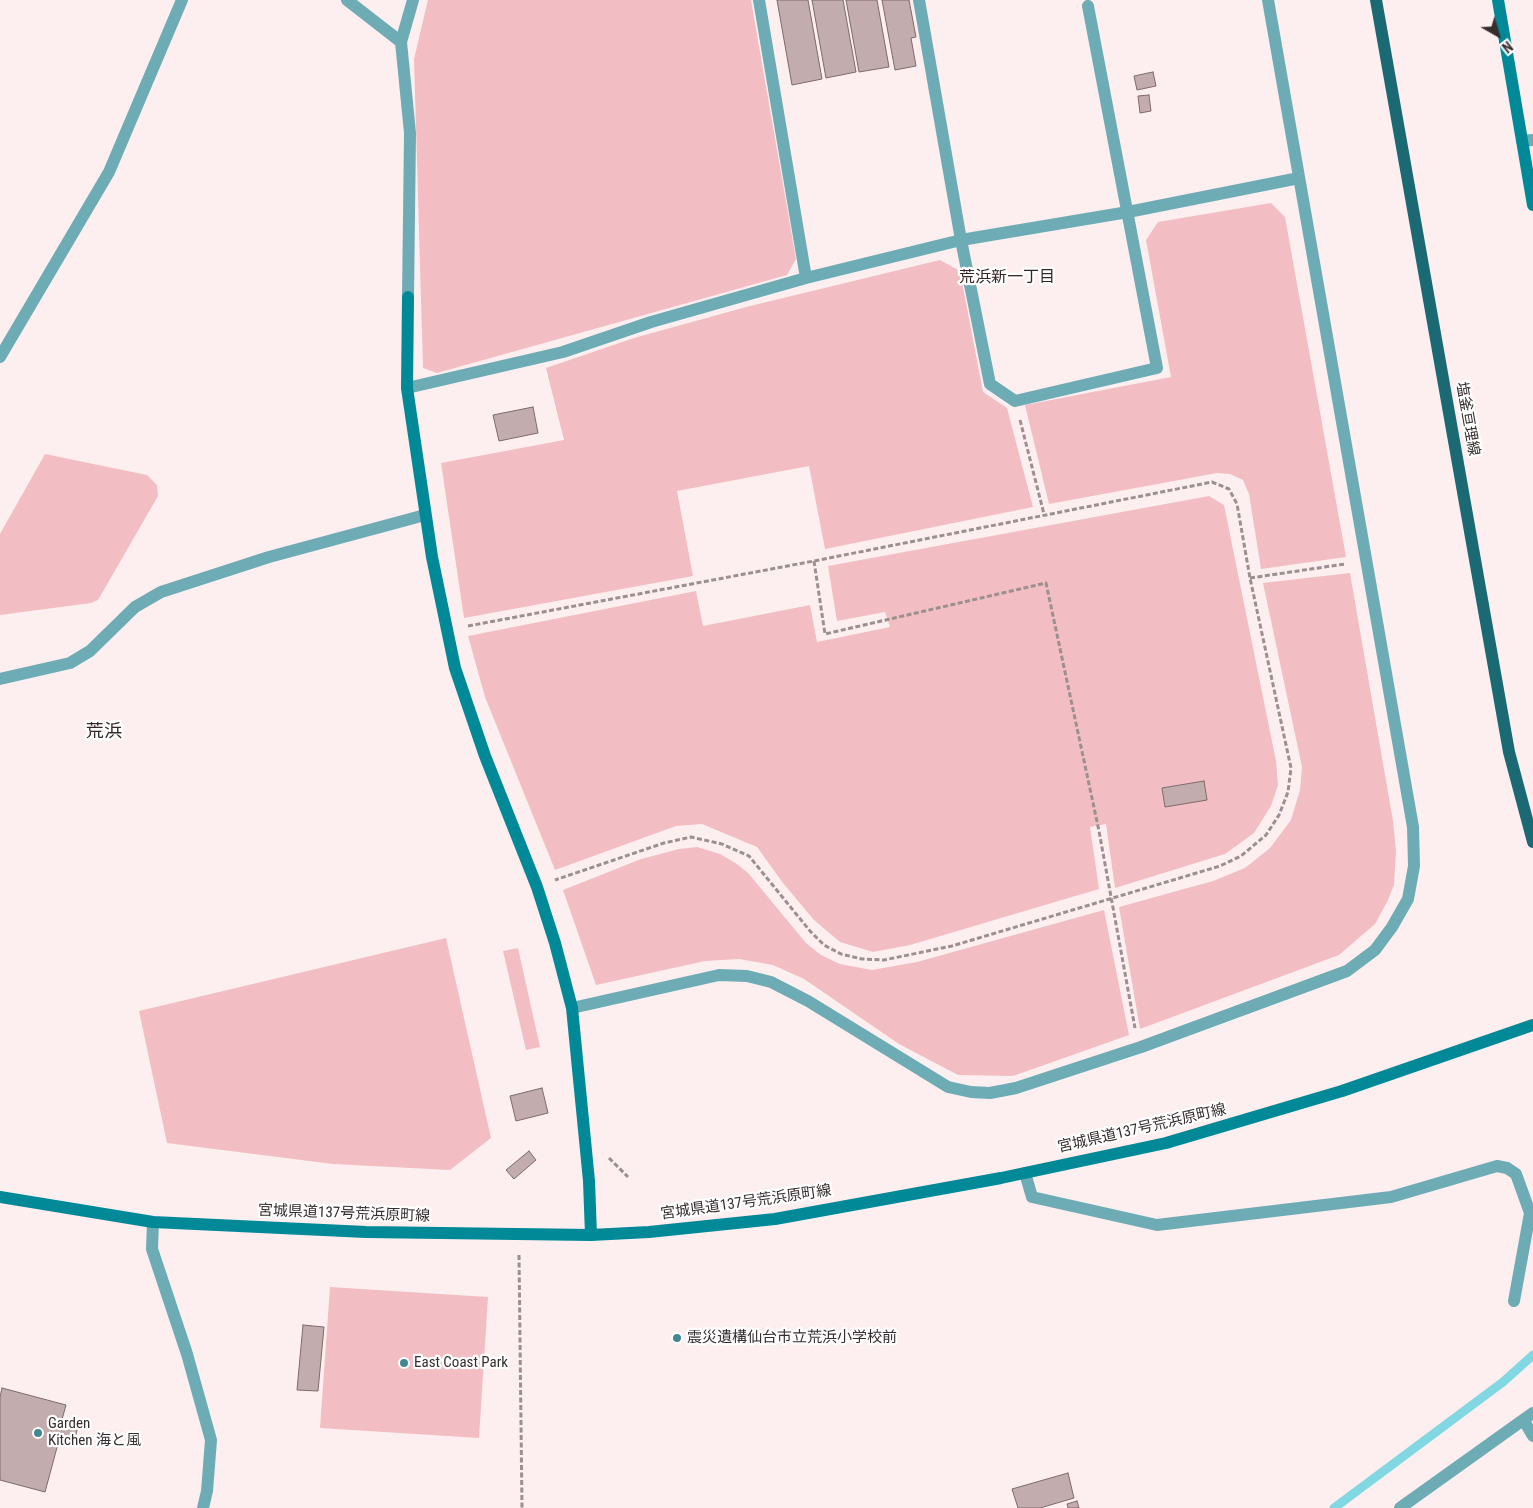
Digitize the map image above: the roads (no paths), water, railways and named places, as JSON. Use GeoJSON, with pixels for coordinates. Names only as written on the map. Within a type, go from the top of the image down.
{"type":"FeatureCollection","features":[{"type":"Feature","properties":{"kind":"main road","name":"塩釜亘理線"},"geometry":{"type":"LineString","coordinates":[[1376,0],[1509,752],[1533,842]]}},
{"type":"Feature","properties":{"kind":"main road"},"geometry":{"type":"LineString","coordinates":[[1498,0],[1528,141],[1533,206]]}},
{"type":"Feature","properties":{"kind":"main road"},"geometry":{"type":"LineString","coordinates":[[408,297],[407,388],[425,515],[455,668],[485,756],[537,887],[555,943],[572,1008],[589,1181],[591,1235]]}},
{"type":"Feature","properties":{"kind":"main road","name":"宮城県道137号荒浜原町線"},"geometry":{"type":"LineString","coordinates":[[0,1197],[153,1222],[366,1232],[591,1235],[649,1232],[775,1219],[1025,1173],[1166,1143],[1226,1127],[1342,1091],[1533,1025]]}},
{"type":"Feature","properties":{"kind":"street"},"geometry":{"type":"LineString","coordinates":[[0,357],[108,172],[182,0]]}},
{"type":"Feature","properties":{"kind":"street"},"geometry":{"type":"LineString","coordinates":[[347,0],[401,42]]}},
{"type":"Feature","properties":{"kind":"street"},"geometry":{"type":"LineString","coordinates":[[408,297],[410,133],[401,42],[413,0]]}},
{"type":"Feature","properties":{"kind":"street"},"geometry":{"type":"LineString","coordinates":[[758,0],[806,278]]}},
{"type":"Feature","properties":{"kind":"street"},"geometry":{"type":"LineString","coordinates":[[919,0],[990,384],[1015,401],[1157,368],[1088,6]]}},
{"type":"Feature","properties":{"kind":"street"},"geometry":{"type":"LineString","coordinates":[[572,1008],[719,975],[746,976],[771,982],[808,1001],[948,1087],[971,1092],[990,1093],[1016,1088],[1141,1047],[1338,975],[1347,971],[1375,950],[1392,927],[1408,899],[1414,866],[1413,827],[1268,0]]}},
{"type":"Feature","properties":{"kind":"street"},"geometry":{"type":"LineString","coordinates":[[407,388],[563,352],[651,322],[806,278],[962,240],[1128,212],[1299,178]]}},
{"type":"Feature","properties":{"kind":"street"},"geometry":{"type":"LineString","coordinates":[[0,679],[70,664],[90,651],[136,607],[161,592],[269,556],[425,515]]}},
{"type":"Feature","properties":{"kind":"street"},"geometry":{"type":"LineString","coordinates":[[1025,1173],[1032,1197],[1157,1225],[1391,1197],[1497,1166],[1507,1168],[1516,1174],[1530,1213],[1514,1301]]}},
{"type":"Feature","properties":{"kind":"street"},"geometry":{"type":"LineString","coordinates":[[153,1222],[152,1249],[188,1354],[212,1440],[207,1491],[203,1508]]}},
{"type":"Feature","properties":{"kind":"street"},"geometry":{"type":"LineString","coordinates":[[1400,1508],[1529,1417],[1533,1436]]}},
{"type":"Feature","properties":{"kind":"waterway"},"geometry":{"type":"LineString","coordinates":[[1334,1508],[1503,1382],[1533,1355]]}},
{"type":"Feature","properties":{"kind":"place","name":"震災遺構仙台市立荒浜小学校前"},"geometry":{"type":"Point","coordinates":[677,1338]}},
{"type":"Feature","properties":{"kind":"place","name":"East Coast Park"},"geometry":{"type":"Point","coordinates":[404,1363]}},
{"type":"Feature","properties":{"kind":"place","name":"Garden Kitchen 海と風"},"geometry":{"type":"Point","coordinates":[38,1433]}},
{"type":"Feature","properties":{"kind":"district","name":"荒浜新一丁目"},"geometry":{"type":"Point","coordinates":[1007,278]}},
{"type":"Feature","properties":{"kind":"district","name":"荒浜"},"geometry":{"type":"Point","coordinates":[104,732]}}]}
